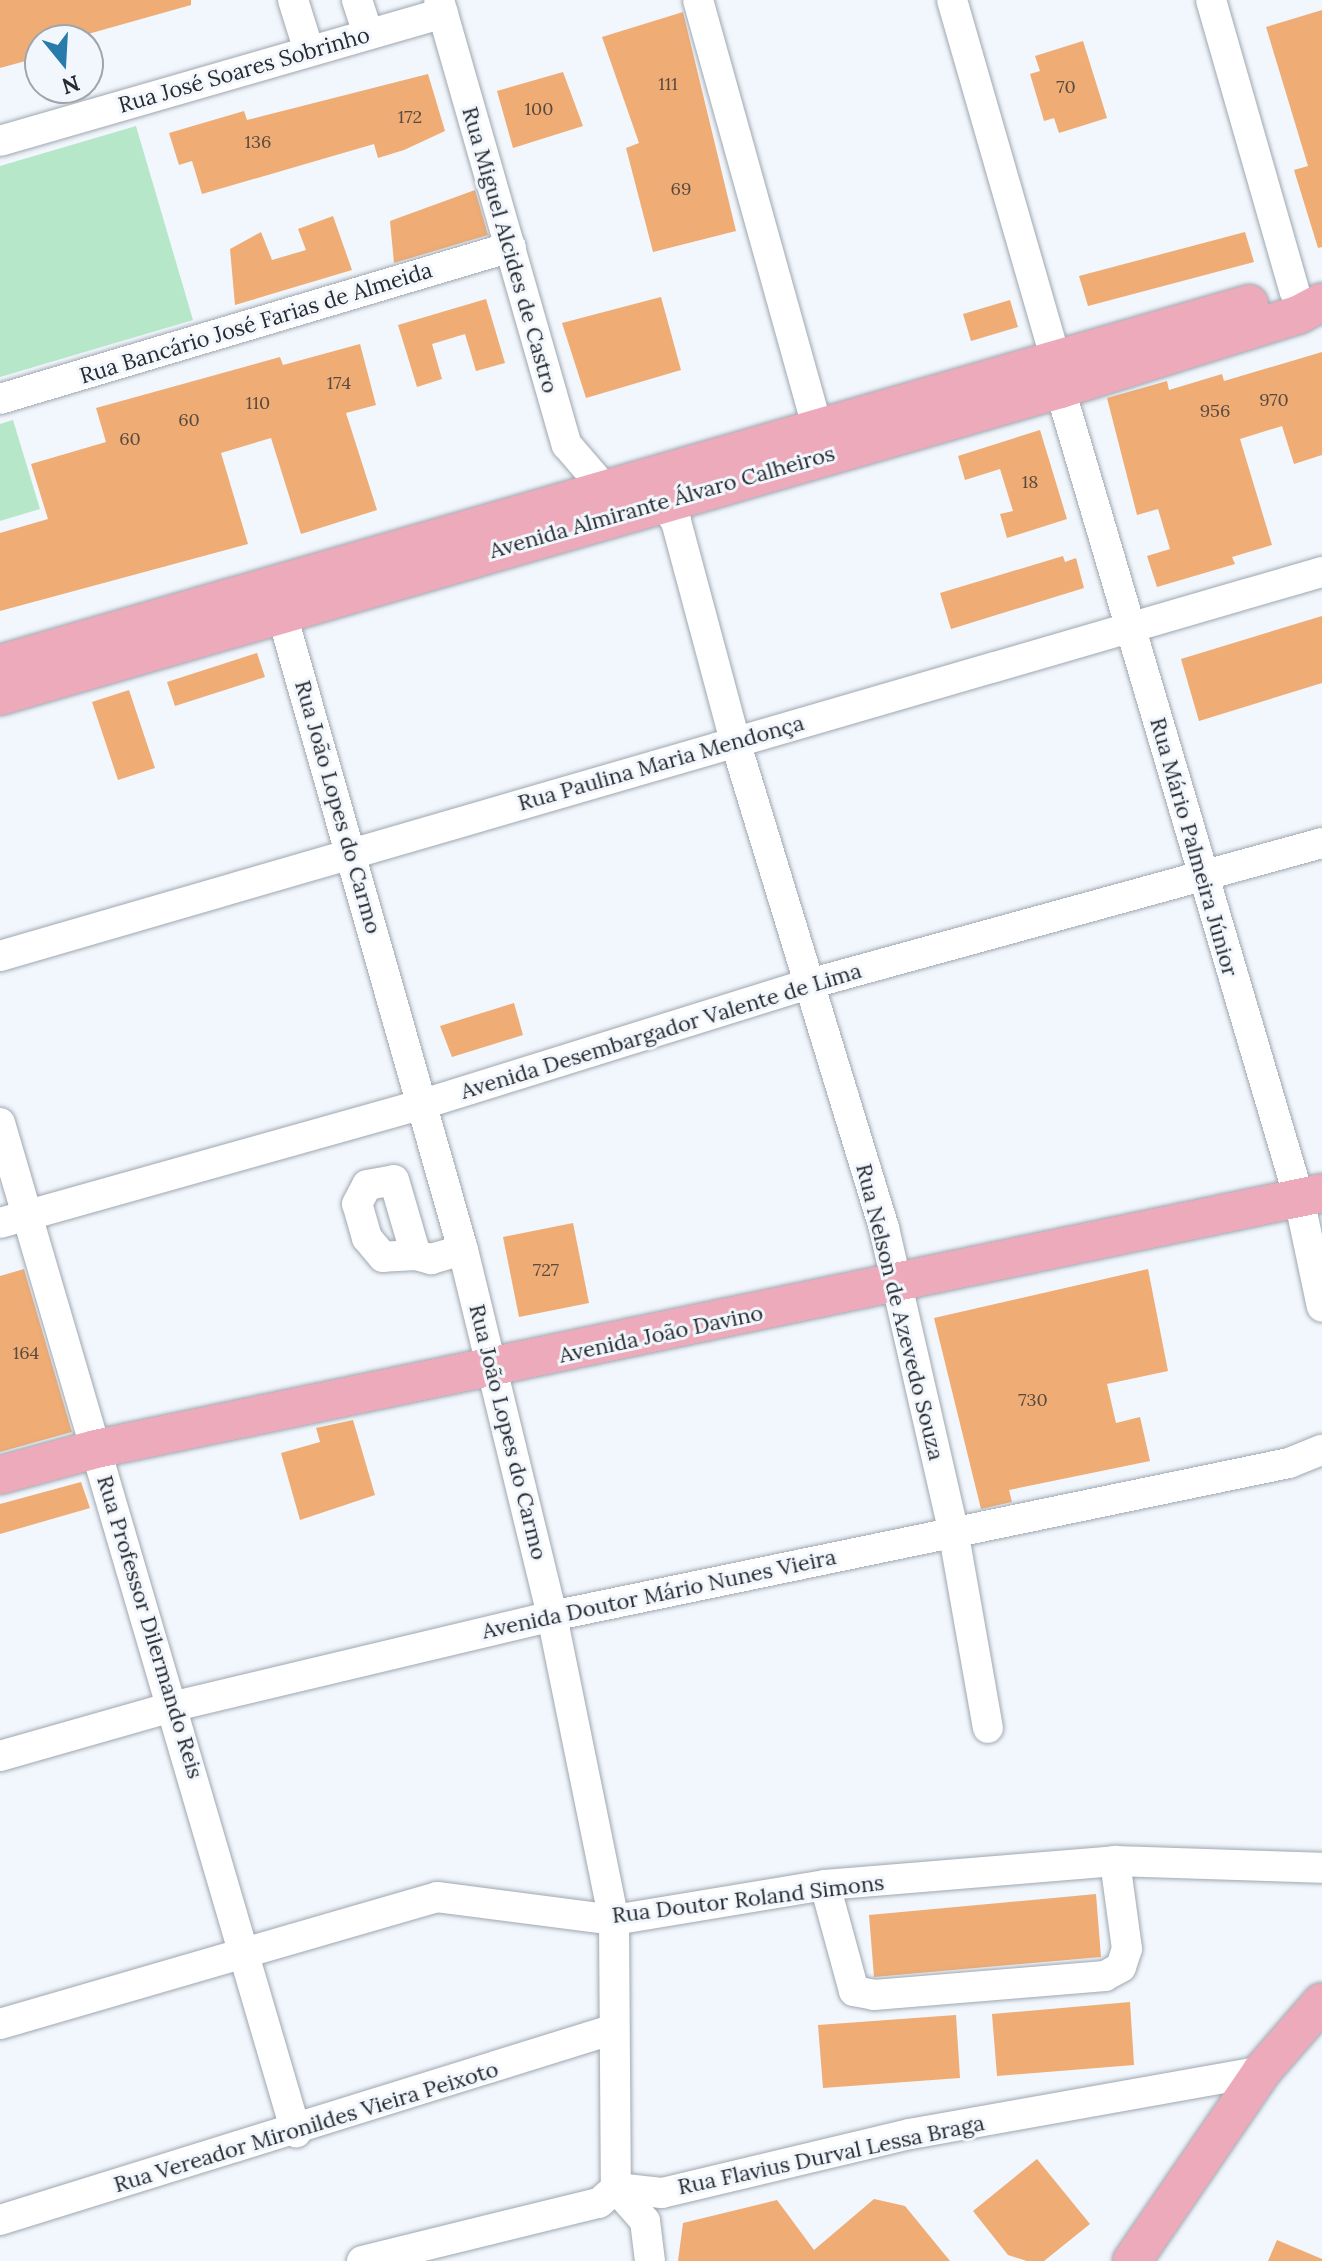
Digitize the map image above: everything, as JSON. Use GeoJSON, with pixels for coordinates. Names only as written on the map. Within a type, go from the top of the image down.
{"type":"FeatureCollection","features":[{"type":"Feature","properties":{"kind":"main road","name":"Avenida Almirante Álvaro Calheiros"},"geometry":{"type":"LineString","coordinates":[[0,696],[281,611],[662,502],[1313,294]]}},
{"type":"Feature","properties":{"kind":"main road","name":"Avenida Almirante Álvaro Calheiros"},"geometry":{"type":"LineString","coordinates":[[0,664],[817,426],[1058,373]]}},
{"type":"Feature","properties":{"kind":"main road","name":"Avenida João Davino"},"geometry":{"type":"LineString","coordinates":[[0,1475],[96,1449],[898,1285],[1310,1195]]}},
{"type":"Feature","properties":{"kind":"main road"},"geometry":{"type":"LineString","coordinates":[[1132,2261],[1262,2071],[1322,2002]]}},
{"type":"Feature","properties":{"kind":"street"},"geometry":{"type":"LineString","coordinates":[[293,0],[309,51]]}},
{"type":"Feature","properties":{"kind":"street"},"geometry":{"type":"LineString","coordinates":[[357,0],[368,34]]}},
{"type":"Feature","properties":{"kind":"street"},"geometry":{"type":"LineString","coordinates":[[698,0],[817,426]]}},
{"type":"Feature","properties":{"kind":"street","name":"Rua Mário Palmeira Júnior"},"geometry":{"type":"LineString","coordinates":[[952,0],[1203,879],[1310,1195],[1322,1307]]}},
{"type":"Feature","properties":{"kind":"street"},"geometry":{"type":"LineString","coordinates":[[1211,0],[1313,294]]}},
{"type":"Feature","properties":{"kind":"street","name":"Rua José Soares Sobrinho"},"geometry":{"type":"LineString","coordinates":[[0,141],[368,34],[441,6]]}},
{"type":"Feature","properties":{"kind":"street","name":"Rua Miguel Alcides de Castro"},"geometry":{"type":"LineString","coordinates":[[441,6],[567,445],[604,488]]}},
{"type":"Feature","properties":{"kind":"street","name":"Rua Bancário José Farias de Almeida"},"geometry":{"type":"LineString","coordinates":[[0,399],[511,247]]}},
{"type":"Feature","properties":{"kind":"street"},"geometry":{"type":"LineString","coordinates":[[604,488],[662,502]]}},
{"type":"Feature","properties":{"kind":"street","name":"Rua Nelson de Azevedo Souza"},"geometry":{"type":"LineString","coordinates":[[662,502],[676,521],[735,741],[898,1285],[953,1530],[988,1728]]}},
{"type":"Feature","properties":{"kind":"street","name":"Rua Paulina Maria Mendonça"},"geometry":{"type":"LineString","coordinates":[[0,956],[1322,572]]}},
{"type":"Feature","properties":{"kind":"street","name":"Rua João Lopes do Carmo"},"geometry":{"type":"LineString","coordinates":[[281,611],[463,1250],[552,1616],[614,1920],[611,2030],[616,2188]]}},
{"type":"Feature","properties":{"kind":"street","name":"Avenida Desembargador Valente de Lima"},"geometry":{"type":"LineString","coordinates":[[14,1218],[423,1104],[809,984],[1203,879],[1322,843]]}},
{"type":"Feature","properties":{"kind":"street","name":"Rua Professor Dilermando Reis"},"geometry":{"type":"LineString","coordinates":[[0,1123],[14,1218],[96,1449],[175,1706],[296,2132]]}},
{"type":"Feature","properties":{"kind":"street"},"geometry":{"type":"LineString","coordinates":[[416,1255],[431,1259],[463,1250]]}},
{"type":"Feature","properties":{"kind":"street","name":"Avenida Doutor Mário Nunes Vieira"},"geometry":{"type":"LineString","coordinates":[[0,1756],[175,1706],[552,1616],[953,1530],[1289,1463],[1322,1450]]}},
{"type":"Feature","properties":{"kind":"street"},"geometry":{"type":"LineString","coordinates":[[825,1885],[854,1991],[874,1995],[1105,1976],[1121,1967],[1127,1949],[1115,1861]]}},
{"type":"Feature","properties":{"kind":"street","name":"Rua Doutor Roland Simons"},"geometry":{"type":"LineString","coordinates":[[0,2024],[246,1956],[437,1897],[614,1920],[825,1885],[1115,1861],[1322,1868]]}},
{"type":"Feature","properties":{"kind":"street","name":"Rua Vereador Mironildes Vieira Peixoto"},"geometry":{"type":"LineString","coordinates":[[0,2220],[296,2132],[611,2030]]}},
{"type":"Feature","properties":{"kind":"street","name":"Rua Flavius Durval Lessa Braga"},"geometry":{"type":"LineString","coordinates":[[616,2188],[662,2193],[910,2134],[1262,2071]]}},
{"type":"Feature","properties":{"kind":"street"},"geometry":{"type":"LineString","coordinates":[[362,2261],[599,2203],[616,2188],[645,2221],[650,2261]]}},
{"type":"Feature","properties":{"kind":"green space"},"geometry":{"type":"Polygon","coordinates":[[[136,126],[193,320],[0,377],[0,166],[136,126]]]}},
{"type":"Feature","properties":{"kind":"green space"},"geometry":{"type":"Polygon","coordinates":[[[13,420],[40,509],[0,521],[0,424],[13,420]]]}},
{"type":"Feature","properties":{"kind":"building"},"geometry":{"type":"Polygon","coordinates":[[[0,0],[191,0],[191,5],[104,29],[104,24],[24,24],[24,61],[0,68],[0,0]]]}},
{"type":"Feature","properties":{"kind":"building"},"geometry":{"type":"Polygon","coordinates":[[[1322,10],[1322,247],[1318,248],[1294,170],[1308,166],[1266,27],[1322,10]]]}},
{"type":"Feature","properties":{"kind":"building"},"geometry":{"type":"Polygon","coordinates":[[[683,12],[736,231],[653,252],[626,148],[639,143],[602,37],[683,12]]]}},
{"type":"Feature","properties":{"kind":"building"},"geometry":{"type":"Polygon","coordinates":[[[1083,41],[1107,118],[1059,133],[1054,118],[1044,121],[1030,74],[1040,71],[1035,56],[1083,41]]]}},
{"type":"Feature","properties":{"kind":"building"},"geometry":{"type":"Polygon","coordinates":[[[563,72],[583,126],[513,148],[497,91],[563,72]]]}},
{"type":"Feature","properties":{"kind":"building"},"geometry":{"type":"Polygon","coordinates":[[[428,74],[445,131],[378,158],[374,144],[202,194],[192,161],[179,165],[169,133],[244,111],[247,120],[428,74]]]}},
{"type":"Feature","properties":{"kind":"building"},"geometry":{"type":"Polygon","coordinates":[[[475,190],[488,235],[394,263],[390,221],[475,190]]]}},
{"type":"Feature","properties":{"kind":"building"},"geometry":{"type":"Polygon","coordinates":[[[333,216],[352,270],[235,305],[230,249],[261,232],[272,260],[306,250],[298,229],[333,216]]]}},
{"type":"Feature","properties":{"kind":"building"},"geometry":{"type":"Polygon","coordinates":[[[1245,232],[1254,262],[1088,306],[1079,276],[1245,232]]]}},
{"type":"Feature","properties":{"kind":"building"},"geometry":{"type":"Polygon","coordinates":[[[661,297],[681,370],[586,398],[562,323],[661,297]]]}},
{"type":"Feature","properties":{"kind":"building"},"geometry":{"type":"Polygon","coordinates":[[[486,299],[505,363],[476,371],[465,334],[432,344],[442,379],[417,387],[398,325],[486,299]]]}},
{"type":"Feature","properties":{"kind":"building"},"geometry":{"type":"Polygon","coordinates":[[[1010,300],[1018,327],[971,341],[963,314],[1010,300]]]}},
{"type":"Feature","properties":{"kind":"building"},"geometry":{"type":"Polygon","coordinates":[[[360,344],[376,405],[346,413],[377,510],[301,534],[271,438],[221,453],[248,544],[0,611],[0,533],[48,519],[31,464],[106,442],[96,408],[280,357],[283,365],[360,344]]]}},
{"type":"Feature","properties":{"kind":"building"},"geometry":{"type":"Polygon","coordinates":[[[1322,352],[1322,455],[1294,464],[1282,426],[1240,439],[1272,545],[1232,557],[1235,564],[1157,587],[1147,556],[1170,549],[1158,509],[1137,515],[1107,398],[1167,381],[1169,390],[1222,374],[1224,381],[1322,352]]]}},
{"type":"Feature","properties":{"kind":"building"},"geometry":{"type":"Polygon","coordinates":[[[1040,430],[1067,519],[1007,538],[1000,514],[1013,511],[1000,469],[965,480],[958,456],[1040,430]]]}},
{"type":"Feature","properties":{"kind":"building"},"geometry":{"type":"Polygon","coordinates":[[[1063,556],[1065,562],[1076,558],[1084,588],[951,629],[940,593],[1063,556]]]}},
{"type":"Feature","properties":{"kind":"building"},"geometry":{"type":"Polygon","coordinates":[[[1322,616],[1322,683],[1199,721],[1181,659],[1322,616]]]}},
{"type":"Feature","properties":{"kind":"building"},"geometry":{"type":"Polygon","coordinates":[[[257,653],[265,677],[175,706],[167,682],[257,653]]]}},
{"type":"Feature","properties":{"kind":"building"},"geometry":{"type":"Polygon","coordinates":[[[129,690],[155,768],[118,780],[92,702],[129,690]]]}},
{"type":"Feature","properties":{"kind":"building"},"geometry":{"type":"Polygon","coordinates":[[[514,1003],[523,1035],[452,1057],[440,1026],[514,1003]]]}},
{"type":"Feature","properties":{"kind":"building"},"geometry":{"type":"Polygon","coordinates":[[[573,1223],[589,1303],[519,1317],[503,1237],[573,1223]]]}},
{"type":"Feature","properties":{"kind":"building"},"geometry":{"type":"Polygon","coordinates":[[[24,1269],[72,1432],[0,1452],[0,1276],[24,1269]]]}},
{"type":"Feature","properties":{"kind":"building"},"geometry":{"type":"Polygon","coordinates":[[[1148,1269],[1168,1371],[1107,1384],[1116,1423],[1140,1417],[1150,1461],[1009,1490],[1012,1502],[981,1509],[934,1318],[1148,1269]]]}},
{"type":"Feature","properties":{"kind":"building"},"geometry":{"type":"Polygon","coordinates":[[[353,1420],[375,1495],[300,1520],[281,1453],[320,1442],[316,1428],[353,1420]]]}},
{"type":"Feature","properties":{"kind":"building"},"geometry":{"type":"Polygon","coordinates":[[[81,1482],[90,1508],[0,1534],[0,1504],[81,1482]]]}},
{"type":"Feature","properties":{"kind":"building"},"geometry":{"type":"Polygon","coordinates":[[[1096,1894],[1101,1957],[874,1977],[869,1915],[1096,1894]]]}},
{"type":"Feature","properties":{"kind":"building"},"geometry":{"type":"Polygon","coordinates":[[[1130,2002],[1134,2065],[997,2076],[992,2014],[1130,2002]]]}},
{"type":"Feature","properties":{"kind":"building"},"geometry":{"type":"Polygon","coordinates":[[[956,2015],[960,2078],[823,2088],[818,2025],[956,2015]]]}},
{"type":"Feature","properties":{"kind":"building"},"geometry":{"type":"Polygon","coordinates":[[[1037,2159],[1090,2224],[1044,2261],[1027,2261],[1008,2255],[973,2211],[1037,2159]]]}},
{"type":"Feature","properties":{"kind":"building"},"geometry":{"type":"Polygon","coordinates":[[[874,2199],[905,2206],[950,2261],[678,2261],[683,2223],[777,2200],[814,2250],[874,2199]]]}},
{"type":"Feature","properties":{"kind":"building"},"geometry":{"type":"Polygon","coordinates":[[[1277,2240],[1322,2259],[1322,2261],[1268,2261],[1277,2240]]]}}]}
